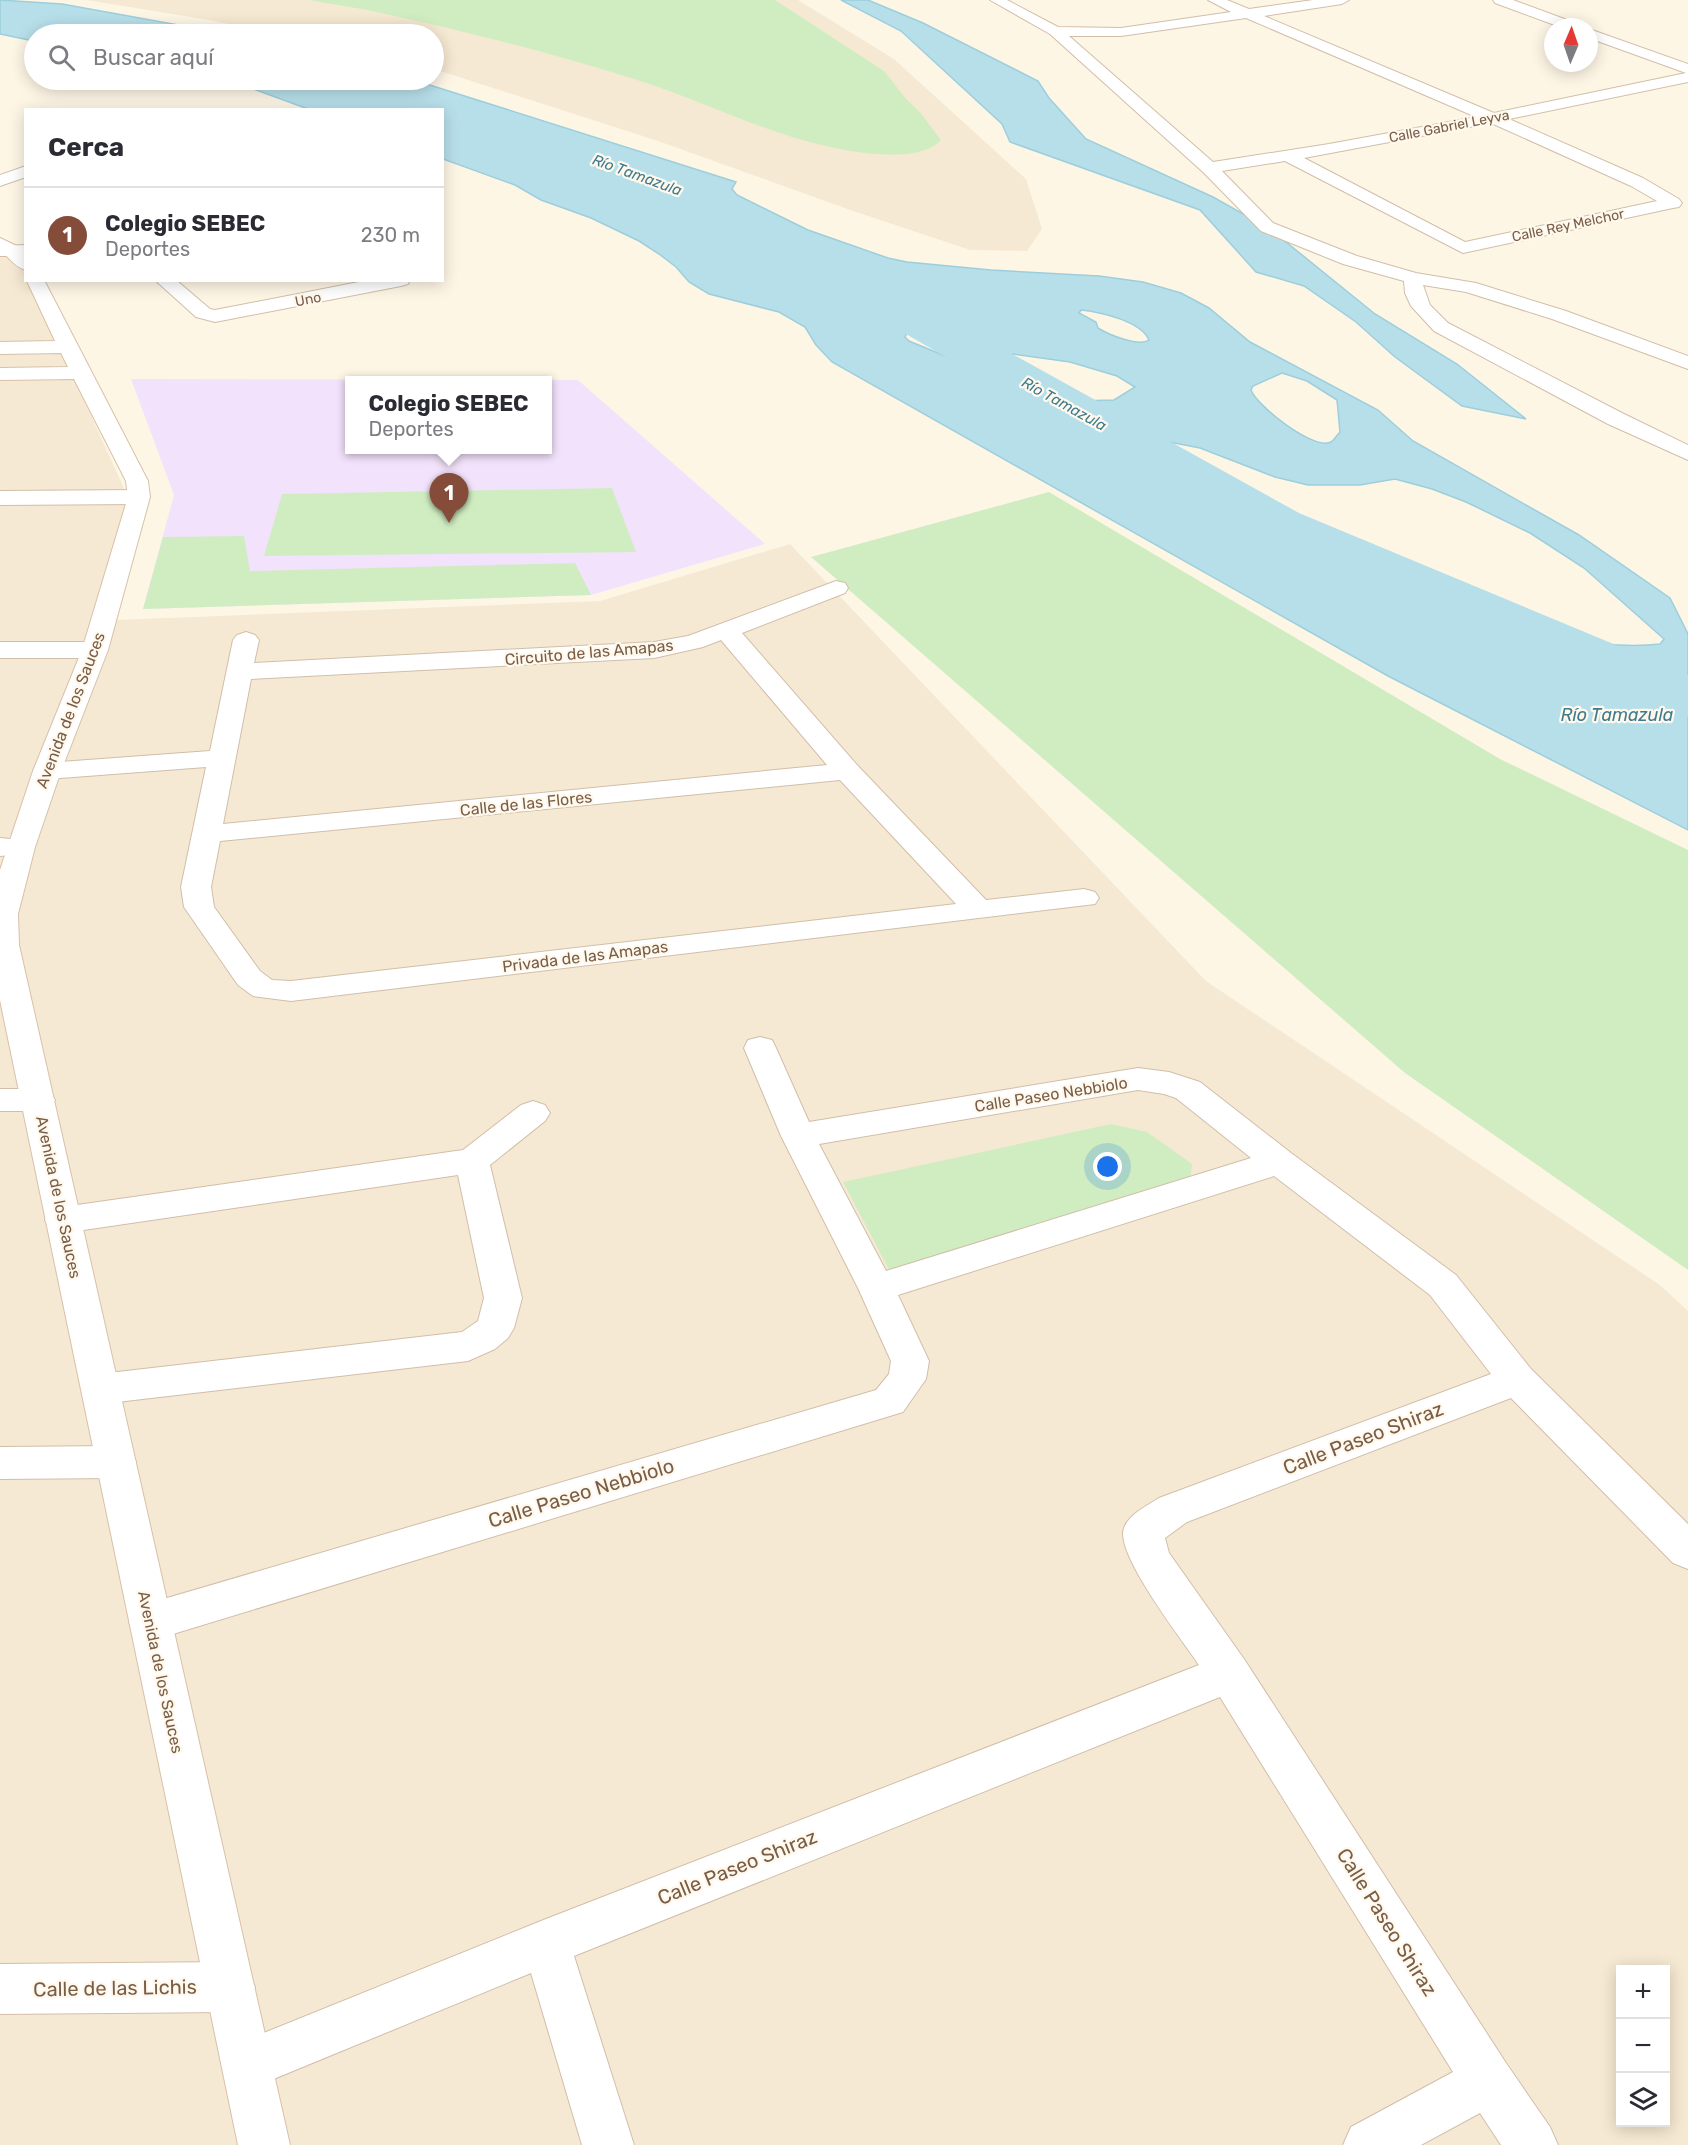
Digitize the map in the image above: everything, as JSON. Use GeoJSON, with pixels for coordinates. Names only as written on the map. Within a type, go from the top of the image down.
{"type":"FeatureCollection","features":[{"type":"Feature","properties":{"kind":"street"},"geometry":{"type":"LineString","coordinates":[[997,0],[1055,31],[1209,168],[1268,227],[1350,260],[1414,278],[1469,287],[1559,315],[1688,363]]}},
{"type":"Feature","properties":{"kind":"street"},"geometry":{"type":"LineString","coordinates":[[1215,0],[1490,118]]}},
{"type":"Feature","properties":{"kind":"street"},"geometry":{"type":"LineString","coordinates":[[1055,31],[1121,32],[1342,0]]}},
{"type":"Feature","properties":{"kind":"street"},"geometry":{"type":"LineString","coordinates":[[1500,0],[1549,18]]}},
{"type":"Feature","properties":{"kind":"street"},"geometry":{"type":"LineString","coordinates":[[1598,36],[1688,69]]}},
{"type":"Feature","properties":{"kind":"street","name":"Calle Gabriel Leyva"},"geometry":{"type":"LineString","coordinates":[[1209,168],[1289,157],[1688,76]]}},
{"type":"Feature","properties":{"kind":"street","name":"Calle Rey Melchor"},"geometry":{"type":"LineString","coordinates":[[1463,248],[1673,203],[1637,182],[1490,118]]}},
{"type":"Feature","properties":{"kind":"street"},"geometry":{"type":"LineString","coordinates":[[1289,157],[1463,248],[1469,287]]}},
{"type":"Feature","properties":{"kind":"street"},"geometry":{"type":"LineString","coordinates":[[0,183],[24,172]]}},
{"type":"Feature","properties":{"kind":"street"},"geometry":{"type":"LineString","coordinates":[[0,183],[17,190]]}},
{"type":"Feature","properties":{"kind":"street"},"geometry":{"type":"LineString","coordinates":[[1414,278],[1412,288],[1427,317],[1441,327],[1616,419],[1688,453]]}},
{"type":"Feature","properties":{"kind":"street"},"geometry":{"type":"LineString","coordinates":[[0,498],[139,497],[133,474],[35,282]]}},
{"type":"Feature","properties":{"kind":"street","name":"Uno"},"geometry":{"type":"LineString","coordinates":[[166,282],[203,313],[215,316],[391,282]]}},
{"type":"Feature","properties":{"kind":"street"},"geometry":{"type":"LineString","coordinates":[[0,348],[73,360]]}},
{"type":"Feature","properties":{"kind":"street"},"geometry":{"type":"LineString","coordinates":[[0,374],[73,360]]}},
{"type":"Feature","properties":{"kind":"street","name":"Avenida de los Sauces"},"geometry":{"type":"LineString","coordinates":[[139,497],[95,650],[51,761],[10,847],[3,914],[4,945],[264,2145]]}},
{"type":"Feature","properties":{"kind":"street","name":"Circuito de las Amapas"},"geometry":{"type":"LineString","coordinates":[[239,672],[606,654],[684,644],[727,631],[759,616],[836,588]]}},
{"type":"Feature","properties":{"kind":"street"},"geometry":{"type":"LineString","coordinates":[[727,631],[847,771],[978,910]]}},
{"type":"Feature","properties":{"kind":"street"},"geometry":{"type":"LineString","coordinates":[[206,834],[246,640]]}},
{"type":"Feature","properties":{"kind":"street"},"geometry":{"type":"LineString","coordinates":[[0,650],[95,650]]}},
{"type":"Feature","properties":{"kind":"street"},"geometry":{"type":"LineString","coordinates":[[51,761],[223,748]]}},
{"type":"Feature","properties":{"kind":"street","name":"Calle de las Flores"},"geometry":{"type":"LineString","coordinates":[[206,834],[847,771]]}},
{"type":"Feature","properties":{"kind":"street","name":"Privada de las Amapas"},"geometry":{"type":"LineString","coordinates":[[206,834],[196,887],[199,907],[249,978],[264,989],[291,992],[1084,898]]}},
{"type":"Feature","properties":{"kind":"street","name":"Calle Paseo Nebbiolo"},"geometry":{"type":"LineString","coordinates":[[150,1622],[889,1401],[908,1379],[910,1361],[876,1288],[798,1136],[760,1048]]}},
{"type":"Feature","properties":{"kind":"street","name":"Calle Paseo Nebbiolo"},"geometry":{"type":"LineString","coordinates":[[798,1136],[1138,1079],[1169,1083],[1188,1090],[1279,1162],[1443,1285],[1517,1380]]}},
{"type":"Feature","properties":{"kind":"street"},"geometry":{"type":"LineString","coordinates":[[0,1100],[38,1100]]}},
{"type":"Feature","properties":{"kind":"street"},"geometry":{"type":"LineString","coordinates":[[63,1220],[472,1161],[533,1113]]}},
{"type":"Feature","properties":{"kind":"street"},"geometry":{"type":"LineString","coordinates":[[100,1389],[468,1346],[482,1340],[495,1328],[503,1298],[472,1161]]}},
{"type":"Feature","properties":{"kind":"street"},"geometry":{"type":"LineString","coordinates":[[876,1288],[1279,1162]]}},
{"type":"Feature","properties":{"kind":"street"},"geometry":{"type":"LineString","coordinates":[[1517,1380],[1688,1551]]}},
{"type":"Feature","properties":{"kind":"street","name":"Calle Paseo Shiraz"},"geometry":{"type":"LineString","coordinates":[[1517,1380],[1173,1510],[1143,1531],[1150,1559],[1229,1673],[1488,2081],[1532,2145]]}},
{"type":"Feature","properties":{"kind":"street"},"geometry":{"type":"LineString","coordinates":[[0,1463],[116,1462]]}},
{"type":"Feature","properties":{"kind":"street","name":"Calle Paseo Shiraz"},"geometry":{"type":"LineString","coordinates":[[247,2066],[546,1943],[1229,1673]]}},
{"type":"Feature","properties":{"kind":"street"},"geometry":{"type":"LineString","coordinates":[[546,1943],[608,2145]]}},
{"type":"Feature","properties":{"kind":"street","name":"Calle de las Lichis"},"geometry":{"type":"LineString","coordinates":[[0,1989],[230,1987]]}},
{"type":"Feature","properties":{"kind":"street"},"geometry":{"type":"LineString","coordinates":[[1369,2145],[1488,2081]]}},
{"type":"Feature","properties":{"kind":"shaded area"},"geometry":{"type":"Polygon","coordinates":[[[86,0],[798,0],[894,59],[1026,179],[1042,229],[1027,251],[970,250],[658,141],[444,72],[444,24],[228,24],[86,0]]]}},
{"type":"Feature","properties":{"kind":"shaded area"},"geometry":{"type":"Polygon","coordinates":[[[0,244],[20,258],[24,268],[24,282],[30,282],[128,497],[90,621],[600,601],[790,544],[1206,981],[1660,1285],[1688,1311],[1688,2145],[0,2145],[0,244]]]}},
{"type":"Feature","properties":{"kind":"shaded area"},"geometry":{"type":"Polygon","coordinates":[[[131,379],[345,379],[345,454],[552,454],[552,380],[578,380],[765,544],[591,595],[143,609],[174,495],[131,379]]]}},
{"type":"Feature","properties":{"kind":"green space"},"geometry":{"type":"Polygon","coordinates":[[[310,0],[775,0],[884,71],[941,140],[932,147],[907,154],[863,153],[840,149],[789,136],[637,80],[573,61],[444,27],[444,24],[430,24],[310,0]]]}},
{"type":"Feature","properties":{"kind":"green space"},"geometry":{"type":"Polygon","coordinates":[[[612,488],[636,552],[264,556],[282,494],[612,488]]]}},
{"type":"Feature","properties":{"kind":"green space"},"geometry":{"type":"Polygon","coordinates":[[[1049,492],[1500,759],[1688,850],[1688,1270],[1405,1073],[811,557],[1049,492]]]}},
{"type":"Feature","properties":{"kind":"green space"},"geometry":{"type":"Polygon","coordinates":[[[244,536],[250,571],[575,563],[591,595],[143,609],[163,537],[244,536]]]}},
{"type":"Feature","properties":{"kind":"green space"},"geometry":{"type":"Polygon","coordinates":[[[1111,1124],[1147,1132],[1192,1164],[1190,1180],[896,1283],[843,1182],[1111,1124]]]}},
{"type":"Feature","properties":{"kind":"water"},"geometry":{"type":"Polygon","coordinates":[[[0,0],[62,4],[173,24],[24,24],[24,39],[0,34],[0,0]]]}},
{"type":"Feature","properties":{"kind":"water"},"geometry":{"type":"Polygon","coordinates":[[[841,0],[868,0],[923,23],[1038,81],[1049,98],[1086,139],[1213,197],[1270,229],[1375,314],[1457,364],[1526,419],[1462,406],[1395,357],[1356,322],[1304,286],[1256,272],[1200,210],[1010,142],[1002,124],[901,31],[841,0]]]}},
{"type":"Feature","properties":{"kind":"water","name":"Río Tamazula"},"geometry":{"type":"Polygon","coordinates":[[[256,90],[444,90],[736,182],[732,189],[737,195],[808,230],[888,258],[991,270],[1099,276],[1143,282],[1181,293],[1209,308],[1250,342],[1378,410],[1413,441],[1579,535],[1670,598],[1688,634],[1688,830],[1388,676],[832,362],[816,345],[805,327],[779,312],[709,294],[689,282],[676,267],[639,241],[591,218],[541,200],[515,185],[444,159],[444,108],[305,108],[256,90]],[[1081,310],[1079,313],[1096,322],[1098,328],[1116,337],[1138,342],[1149,340],[1145,333],[1129,323],[1109,315],[1081,310]],[[907,333],[905,337],[909,341],[955,360],[1040,402],[1114,400],[1135,387],[1117,376],[1070,362],[1013,354],[992,357],[973,347],[907,333]],[[1282,373],[1253,386],[1251,390],[1255,397],[1274,416],[1300,434],[1323,443],[1331,442],[1340,432],[1337,400],[1307,381],[1282,373]],[[1164,441],[1159,445],[1168,457],[1187,471],[1247,506],[1276,527],[1477,622],[1510,630],[1612,645],[1660,644],[1664,639],[1584,568],[1530,533],[1466,502],[1432,489],[1395,479],[1360,485],[1308,485],[1275,477],[1200,448],[1164,441]]]}},
{"type":"Feature","properties":{"kind":"waterway","name":"Río Tamazula"},"geometry":{"type":"LineString","coordinates":[[861,289],[1279,525],[1688,698]]}},
{"type":"Feature","properties":{"kind":"place","name":"Colegio SEBEC"},"geometry":{"type":"Point","coordinates":[449,523]}}]}
